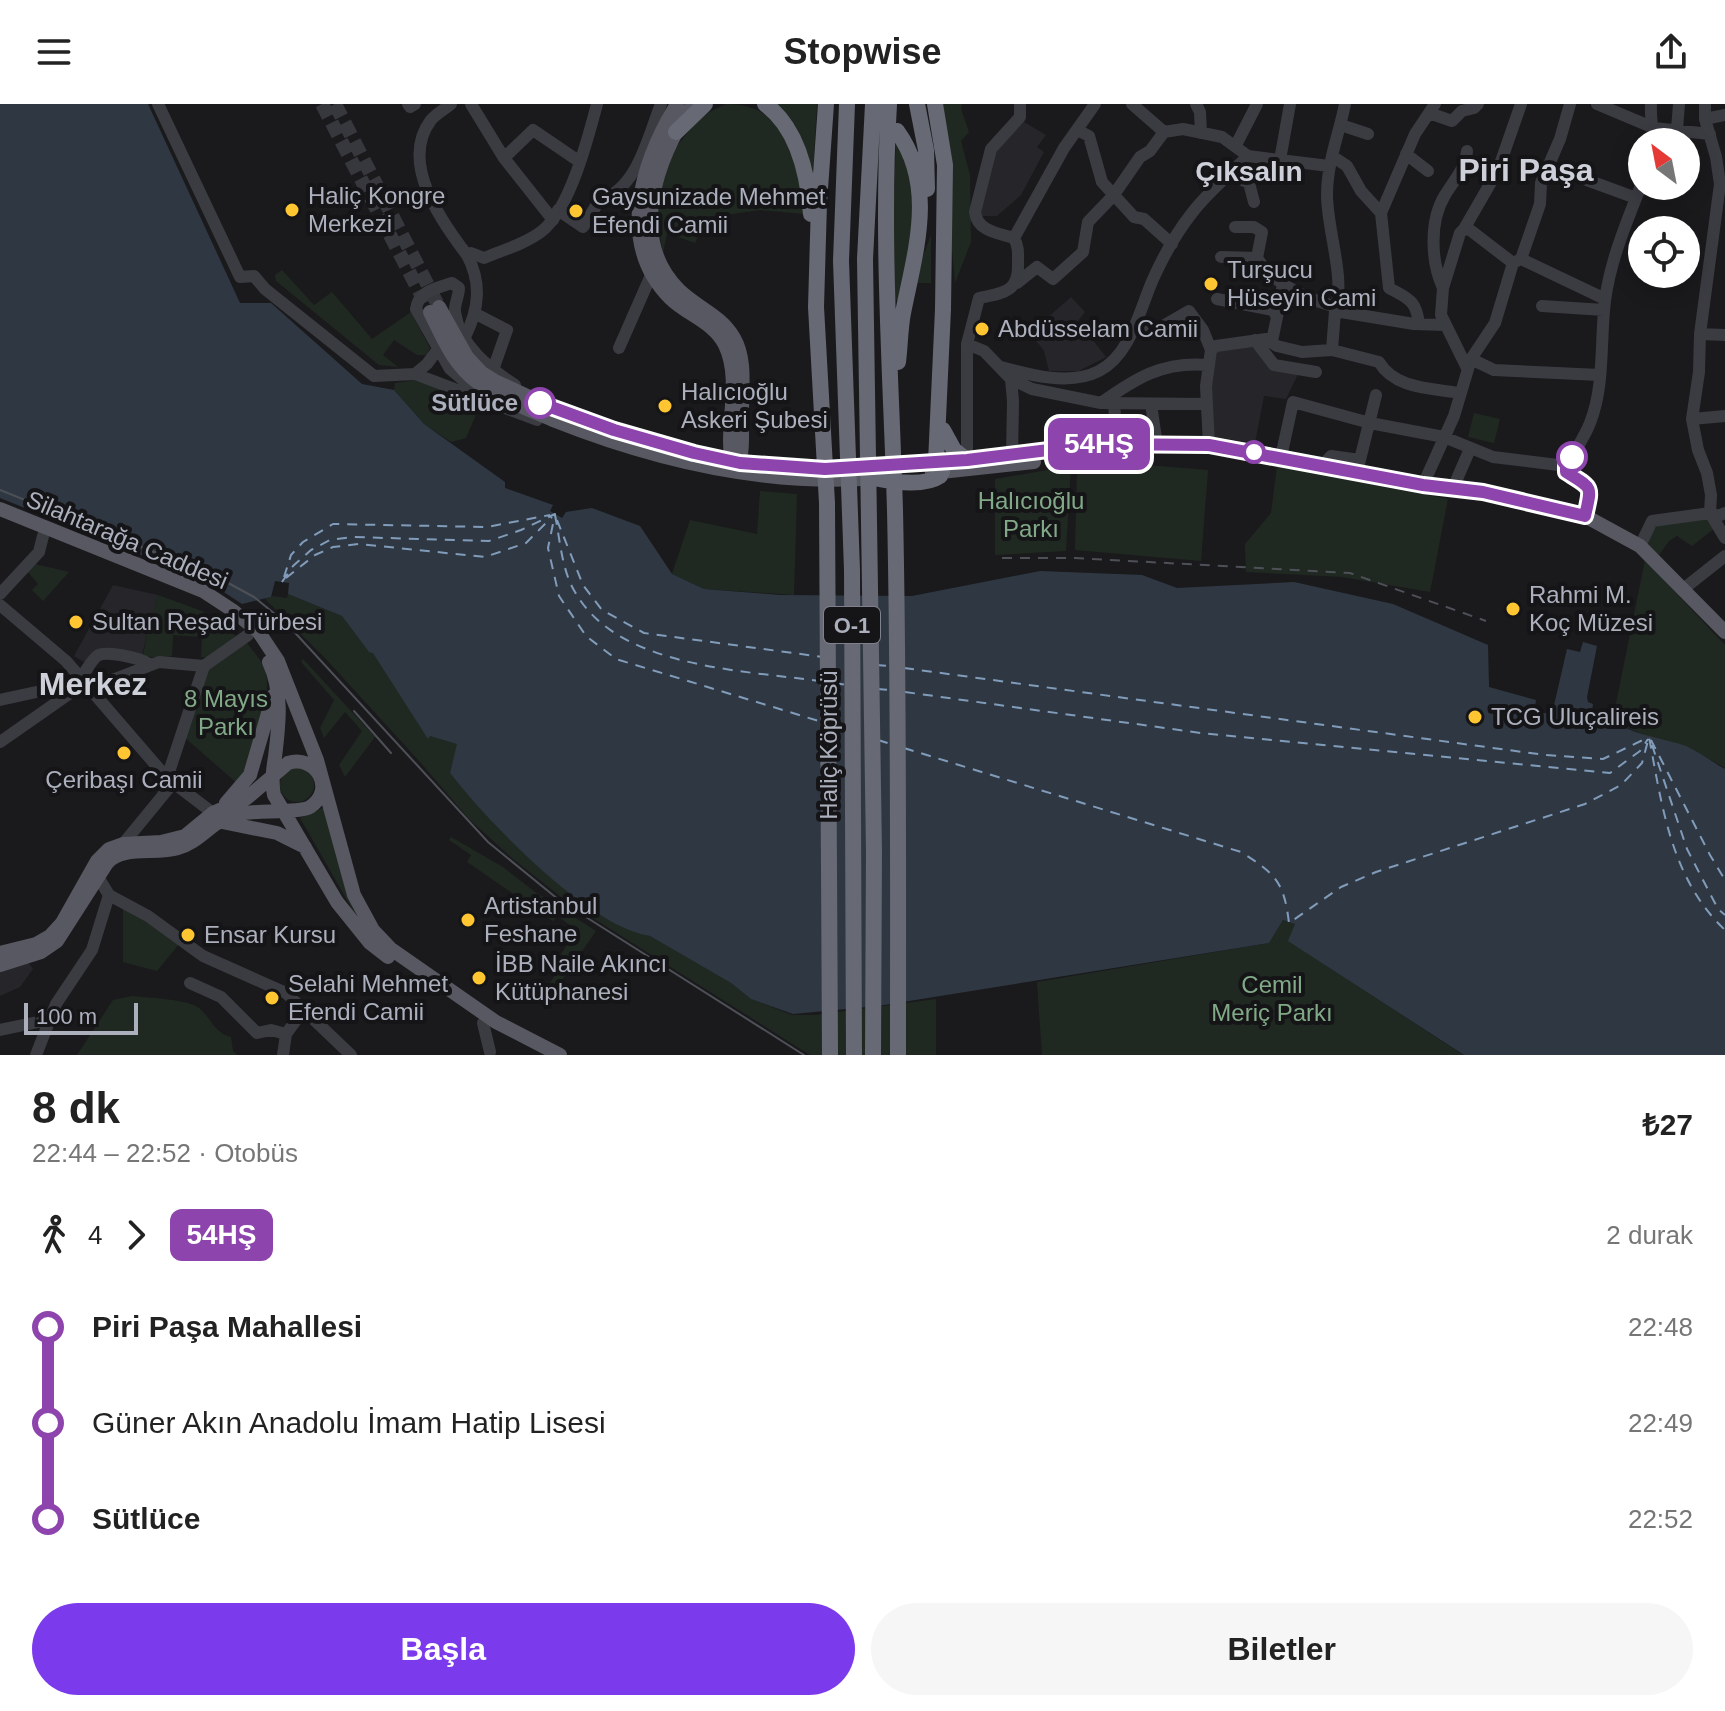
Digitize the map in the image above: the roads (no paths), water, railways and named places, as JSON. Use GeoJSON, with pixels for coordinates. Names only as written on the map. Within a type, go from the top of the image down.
{"type":"FeatureCollection","features":[{"type":"Feature","properties":{"kind":"highway"},"geometry":{"type":"LineString","coordinates":[[676,132],[705,104]]}},
{"type":"Feature","properties":{"kind":"highway"},"geometry":{"type":"LineString","coordinates":[[765,104],[782,121],[793,140],[814,192]]}},
{"type":"Feature","properties":{"kind":"highway"},"geometry":{"type":"LineString","coordinates":[[826,104],[814,192],[816,307],[827,503],[830,1055]]}},
{"type":"Feature","properties":{"kind":"highway","name":"Haliç Köprüsü"},"geometry":{"type":"LineString","coordinates":[[847,104],[841,261],[852,570],[854,1055]]}},
{"type":"Feature","properties":{"kind":"highway","name":"Haliç Köprüsü"},"geometry":{"type":"LineString","coordinates":[[873,104],[865,259],[874,852],[873,1055]]}},
{"type":"Feature","properties":{"kind":"highway"},"geometry":{"type":"LineString","coordinates":[[889,104],[887,315],[893,456],[898,1055]]}},
{"type":"Feature","properties":{"kind":"highway"},"geometry":{"type":"LineString","coordinates":[[917,104],[927,156],[927,198],[920,213]]}},
{"type":"Feature","properties":{"kind":"highway"},"geometry":{"type":"LineString","coordinates":[[935,104],[945,165],[940,465]]}},
{"type":"Feature","properties":{"kind":"highway"},"geometry":{"type":"LineString","coordinates":[[893,456],[901,327],[920,213],[914,165],[897,131]]}},
{"type":"Feature","properties":{"kind":"highway"},"geometry":{"type":"LineString","coordinates":[[874,478],[902,482],[938,479],[943,430],[946,320],[943,309]]}},
{"type":"Feature","properties":{"kind":"highway"},"geometry":{"type":"LineString","coordinates":[[943,430],[954,450],[967,460]]}},
{"type":"Feature","properties":{"kind":"main road"},"geometry":{"type":"LineString","coordinates":[[677,104],[643,165],[640,240],[652,273],[670,298],[708,326],[725,346],[732,369],[736,432],[761,465]]}},
{"type":"Feature","properties":{"kind":"main road"},"geometry":{"type":"LineString","coordinates":[[693,104],[676,132],[653,194],[653,246],[661,268],[675,287],[719,320],[734,338],[743,369],[735,465],[723,478],[648,460],[628,446],[554,420],[501,396],[468,375],[453,356],[434,310],[475,366],[495,381],[540,403],[596,424],[735,465],[788,480],[874,478]]}},
{"type":"Feature","properties":{"kind":"main road"},"geometry":{"type":"LineString","coordinates":[[694,453],[718,444],[736,432]]}},
{"type":"Feature","properties":{"kind":"main road"},"geometry":{"type":"LineString","coordinates":[[940,465],[1097,444],[1209,445],[1323,465],[1359,466],[1423,485],[1453,488],[1585,516],[1640,546],[1725,635]]}},
{"type":"Feature","properties":{"kind":"main road"},"geometry":{"type":"LineString","coordinates":[[735,465],[825,469],[1037,461],[1117,445]]}},
{"type":"Feature","properties":{"kind":"main road","name":"Silahtarağa Caddesi"},"geometry":{"type":"LineString","coordinates":[[0,509],[203,591],[247,621],[267,641],[304,724],[350,883],[358,906],[373,930],[391,949],[496,1022],[560,1055]]}},
{"type":"Feature","properties":{"kind":"main road","name":"Silahtarağa Caddesi"},"geometry":{"type":"LineString","coordinates":[[0,519],[201,600],[248,635],[273,670],[278,689],[273,776]]}},
{"type":"Feature","properties":{"kind":"main road"},"geometry":{"type":"LineString","coordinates":[[0,965],[41,952],[57,941],[98,877],[116,856],[180,848],[200,836],[250,775],[272,704],[273,670]]}},
{"type":"Feature","properties":{"kind":"main road"},"geometry":{"type":"LineString","coordinates":[[0,953],[36,944],[50,936],[62,923],[97,861],[109,849],[123,844],[179,839],[247,798],[295,760],[315,768],[322,780],[322,792],[314,804],[304,809],[234,814],[213,819]]}},
{"type":"Feature","properties":{"kind":"main road"},"geometry":{"type":"LineString","coordinates":[[273,776],[274,795],[337,902],[370,943],[483,1023],[539,1055]]}},
{"type":"Feature","properties":{"kind":"main road"},"geometry":{"type":"LineString","coordinates":[[213,819],[277,833],[308,849]]}},
{"type":"Feature","properties":{"kind":"street"},"geometry":{"type":"LineString","coordinates":[[158,104],[240,277],[254,276],[265,289],[374,376],[415,374],[538,420],[554,420]]}},
{"type":"Feature","properties":{"kind":"street"},"geometry":{"type":"LineString","coordinates":[[408,104],[410,107],[415,104]]}},
{"type":"Feature","properties":{"kind":"street"},"geometry":{"type":"LineString","coordinates":[[471,104],[504,158],[556,215],[583,227],[599,201],[612,197],[643,165],[661,104]]}},
{"type":"Feature","properties":{"kind":"street"},"geometry":{"type":"LineString","coordinates":[[467,255],[471,253],[484,258],[514,246],[541,232],[556,215],[580,162],[597,104]]}},
{"type":"Feature","properties":{"kind":"street"},"geometry":{"type":"LineString","coordinates":[[1015,284],[1019,276],[1018,245],[1014,238],[983,227],[976,221],[975,212],[991,149],[1020,117],[1020,104]]}},
{"type":"Feature","properties":{"kind":"street"},"geometry":{"type":"LineString","coordinates":[[1014,238],[1064,148],[1095,104]]}},
{"type":"Feature","properties":{"kind":"street"},"geometry":{"type":"LineString","coordinates":[[1132,104],[1164,132]]}},
{"type":"Feature","properties":{"kind":"street"},"geometry":{"type":"LineString","coordinates":[[1196,104],[1200,112],[1201,133]]}},
{"type":"Feature","properties":{"kind":"street"},"geometry":{"type":"LineString","coordinates":[[1236,145],[1257,104]]}},
{"type":"Feature","properties":{"kind":"street"},"geometry":{"type":"LineString","coordinates":[[1280,160],[1290,104]]}},
{"type":"Feature","properties":{"kind":"street"},"geometry":{"type":"LineString","coordinates":[[1332,350],[1337,281],[1327,196],[1330,161],[1345,104]]}},
{"type":"Feature","properties":{"kind":"street"},"geometry":{"type":"LineString","coordinates":[[1419,324],[1416,307],[1389,288],[1381,213],[1406,154],[1432,109],[1452,121],[1462,111],[1478,104]]}},
{"type":"Feature","properties":{"kind":"street"},"geometry":{"type":"LineString","coordinates":[[1521,104],[1498,170],[1460,233],[1443,288],[1441,315],[1469,363],[1494,370],[1600,375]]}},
{"type":"Feature","properties":{"kind":"street"},"geometry":{"type":"LineString","coordinates":[[1423,485],[1454,416],[1469,363],[1495,323],[1540,204],[1541,183],[1560,139],[1570,104]]}},
{"type":"Feature","properties":{"kind":"street"},"geometry":{"type":"LineString","coordinates":[[1597,104],[1654,128]]}},
{"type":"Feature","properties":{"kind":"street"},"geometry":{"type":"LineString","coordinates":[[1651,104],[1650,117],[1654,128]]}},
{"type":"Feature","properties":{"kind":"street"},"geometry":{"type":"LineString","coordinates":[[1677,128],[1679,104]]}},
{"type":"Feature","properties":{"kind":"street"},"geometry":{"type":"LineString","coordinates":[[1705,104],[1705,119],[1721,161],[1722,184],[1700,334],[1699,372],[1692,419],[1698,450],[1707,473],[1710,513],[1725,538]]}},
{"type":"Feature","properties":{"kind":"street"},"geometry":{"type":"LineString","coordinates":[[449,105],[432,119],[419,145],[424,181],[440,221],[467,255],[476,278],[476,314],[465,337]]}},
{"type":"Feature","properties":{"kind":"street"},"geometry":{"type":"LineString","coordinates":[[1705,119],[1725,115]]}},
{"type":"Feature","properties":{"kind":"street"},"geometry":{"type":"LineString","coordinates":[[1341,125],[1368,134]]}},
{"type":"Feature","properties":{"kind":"street"},"geometry":{"type":"LineString","coordinates":[[967,460],[967,344],[979,298],[1002,293],[1037,267],[1053,279],[1059,276],[1083,252],[1088,222],[1164,132],[1183,129],[1222,137],[1248,156],[1330,161],[1347,166],[1361,191],[1381,213]]}},
{"type":"Feature","properties":{"kind":"street"},"geometry":{"type":"LineString","coordinates":[[504,158],[533,130],[580,162]]}},
{"type":"Feature","properties":{"kind":"street"},"geometry":{"type":"LineString","coordinates":[[1077,130],[1089,136],[1102,182],[1113,196],[1134,217],[1144,219],[1172,244]]}},
{"type":"Feature","properties":{"kind":"street"},"geometry":{"type":"LineString","coordinates":[[1700,132],[1710,134]]}},
{"type":"Feature","properties":{"kind":"street"},"geometry":{"type":"LineString","coordinates":[[1443,288],[1438,276],[1435,219],[1443,198],[1467,162],[1467,151]]}},
{"type":"Feature","properties":{"kind":"street"},"geometry":{"type":"LineString","coordinates":[[1406,154],[1428,171]]}},
{"type":"Feature","properties":{"kind":"street"},"geometry":{"type":"LineString","coordinates":[[998,366],[1029,375],[1055,377],[1098,372],[1118,353],[1134,327],[1155,274],[1193,212],[1248,156]]}},
{"type":"Feature","properties":{"kind":"street"},"geometry":{"type":"LineString","coordinates":[[1230,174],[1249,183],[1254,202]]}},
{"type":"Feature","properties":{"kind":"street"},"geometry":{"type":"LineString","coordinates":[[1576,176],[1628,195]]}},
{"type":"Feature","properties":{"kind":"street"},"geometry":{"type":"LineString","coordinates":[[1585,516],[1591,491],[1566,472],[1566,466],[1589,424],[1600,375],[1605,305],[1617,250],[1635,200]]}},
{"type":"Feature","properties":{"kind":"street"},"geometry":{"type":"LineString","coordinates":[[1235,227],[1254,227],[1262,232],[1257,258],[1267,272],[1315,301],[1336,309],[1419,324],[1446,325]]}},
{"type":"Feature","properties":{"kind":"street"},"geometry":{"type":"LineString","coordinates":[[1464,229],[1517,261],[1605,305]]}},
{"type":"Feature","properties":{"kind":"street"},"geometry":{"type":"LineString","coordinates":[[1221,257],[1257,258]]}},
{"type":"Feature","properties":{"kind":"street"},"geometry":{"type":"LineString","coordinates":[[619,348],[652,273]]}},
{"type":"Feature","properties":{"kind":"street"},"geometry":{"type":"LineString","coordinates":[[496,404],[468,386],[450,369],[416,309],[418,299],[424,293],[452,283],[459,288],[455,312],[465,337],[493,370],[540,403]]}},
{"type":"Feature","properties":{"kind":"street"},"geometry":{"type":"LineString","coordinates":[[1272,341],[1283,284]]}},
{"type":"Feature","properties":{"kind":"street"},"geometry":{"type":"LineString","coordinates":[[1217,299],[1273,310],[1277,317]]}},
{"type":"Feature","properties":{"kind":"street"},"geometry":{"type":"LineString","coordinates":[[1542,306],[1605,305]]}},
{"type":"Feature","properties":{"kind":"street"},"geometry":{"type":"LineString","coordinates":[[1134,327],[1151,333],[1189,311],[1203,330],[1211,350],[1207,404],[1209,445]]}},
{"type":"Feature","properties":{"kind":"street"},"geometry":{"type":"LineString","coordinates":[[476,314],[507,330],[493,370]]}},
{"type":"Feature","properties":{"kind":"street"},"geometry":{"type":"LineString","coordinates":[[1700,334],[1725,335]]}},
{"type":"Feature","properties":{"kind":"street"},"geometry":{"type":"LineString","coordinates":[[1211,350],[1216,346],[1255,340],[1272,341],[1277,346],[1302,352],[1332,350],[1379,362],[1385,372],[1397,381],[1459,393]]}},
{"type":"Feature","properties":{"kind":"street"},"geometry":{"type":"LineString","coordinates":[[1255,340],[1274,365],[1316,372]]}},
{"type":"Feature","properties":{"kind":"street"},"geometry":{"type":"LineString","coordinates":[[967,344],[984,351],[1011,379],[1032,389],[1108,403],[1207,404]]}},
{"type":"Feature","properties":{"kind":"street"},"geometry":{"type":"LineString","coordinates":[[415,374],[438,349]]}},
{"type":"Feature","properties":{"kind":"street"},"geometry":{"type":"LineString","coordinates":[[1108,403],[1148,372],[1208,365]]}},
{"type":"Feature","properties":{"kind":"street"},"geometry":{"type":"LineString","coordinates":[[1011,379],[1012,455]]}},
{"type":"Feature","properties":{"kind":"street"},"geometry":{"type":"LineString","coordinates":[[1359,466],[1376,395]]}},
{"type":"Feature","properties":{"kind":"street"},"geometry":{"type":"LineString","coordinates":[[1281,457],[1293,402],[1370,423],[1444,437],[1493,457],[1566,466]]}},
{"type":"Feature","properties":{"kind":"street"},"geometry":{"type":"LineString","coordinates":[[1108,403],[1117,445]]}},
{"type":"Feature","properties":{"kind":"street"},"geometry":{"type":"LineString","coordinates":[[1151,404],[1157,445]]}},
{"type":"Feature","properties":{"kind":"street"},"geometry":{"type":"LineString","coordinates":[[1692,419],[1725,416]]}},
{"type":"Feature","properties":{"kind":"street"},"geometry":{"type":"LineString","coordinates":[[1453,488],[1470,449]]}},
{"type":"Feature","properties":{"kind":"street"},"geometry":{"type":"LineString","coordinates":[[1640,546],[1652,521],[1725,513]]}},
{"type":"Feature","properties":{"kind":"street"},"geometry":{"type":"LineString","coordinates":[[0,594],[39,552],[43,536]]}},
{"type":"Feature","properties":{"kind":"street"},"geometry":{"type":"LineString","coordinates":[[1687,595],[1722,564]]}},
{"type":"Feature","properties":{"kind":"street"},"geometry":{"type":"LineString","coordinates":[[0,605],[91,688],[136,744],[213,819]]}},
{"type":"Feature","properties":{"kind":"street"},"geometry":{"type":"LineString","coordinates":[[123,844],[170,780],[204,666],[248,635]]}},
{"type":"Feature","properties":{"kind":"street"},"geometry":{"type":"LineString","coordinates":[[81,678],[96,657],[102,654],[140,658],[149,664]]}},
{"type":"Feature","properties":{"kind":"street"},"geometry":{"type":"LineString","coordinates":[[0,742],[73,691],[91,688],[149,664],[176,662],[204,666]]}},
{"type":"Feature","properties":{"kind":"street"},"geometry":{"type":"LineString","coordinates":[[0,700],[64,686],[73,691]]}},
{"type":"Feature","properties":{"kind":"street"},"geometry":{"type":"LineString","coordinates":[[98,877],[109,895],[148,916],[203,956],[220,966],[274,986],[305,1008],[351,1055]]}},
{"type":"Feature","properties":{"kind":"street"},"geometry":{"type":"LineString","coordinates":[[36,1055],[48,1020],[92,950],[109,895]]}},
{"type":"Feature","properties":{"kind":"street"},"geometry":{"type":"LineString","coordinates":[[190,983],[221,997],[257,1033],[271,1030],[286,1034]]}},
{"type":"Feature","properties":{"kind":"street"},"geometry":{"type":"LineString","coordinates":[[283,1055],[286,1034],[305,1008]]}},
{"type":"Feature","properties":{"kind":"street"},"geometry":{"type":"LineString","coordinates":[[0,1030],[48,1020]]}},
{"type":"Feature","properties":{"kind":"street"},"geometry":{"type":"LineString","coordinates":[[483,1023],[493,1054]]}},
{"type":"Feature","properties":{"kind":"tunnel"},"geometry":{"type":"LineString","coordinates":[[322,104],[430,312]]}},
{"type":"Feature","properties":{"kind":"tunnel"},"geometry":{"type":"LineString","coordinates":[[335,104],[439,307]]}},
{"type":"Feature","properties":{"kind":"tram line"},"geometry":{"type":"LineString","coordinates":[[0,490],[219,578],[254,597],[286,623],[488,842],[559,900],[804,1055]]}},
{"type":"Feature","properties":{"kind":"tram line"},"geometry":{"type":"LineString","coordinates":[[354,711],[391,753]]}},
{"type":"Feature","properties":{"kind":"railway"},"geometry":{"type":"LineString","coordinates":[[1002,558],[1075,558],[1350,573],[1486,621]]}},
{"type":"Feature","properties":{"kind":"place","name":"Haliç Kongre Merkezi"},"geometry":{"type":"Point","coordinates":[292,210]}},
{"type":"Feature","properties":{"kind":"place","name":"Gaysunizade Mehmet Efendi Camii"},"geometry":{"type":"Point","coordinates":[576,211]}},
{"type":"Feature","properties":{"kind":"place","name":"Turşucu Hüseyin Cami"},"geometry":{"type":"Point","coordinates":[1211,284]}},
{"type":"Feature","properties":{"kind":"place","name":"Abdüsselam Camii"},"geometry":{"type":"Point","coordinates":[982,329]}},
{"type":"Feature","properties":{"kind":"place","name":"Sütlüce"},"geometry":{"type":"Point","coordinates":[540,403]}},
{"type":"Feature","properties":{"kind":"place","name":"Halıcıoğlu Askeri Şubesi"},"geometry":{"type":"Point","coordinates":[665,406]}},
{"type":"Feature","properties":{"kind":"place","name":"Rahmi M. Koç Müzesi"},"geometry":{"type":"Point","coordinates":[1513,609]}},
{"type":"Feature","properties":{"kind":"place","name":"Sultan Reşad Türbesi"},"geometry":{"type":"Point","coordinates":[76,622]}},
{"type":"Feature","properties":{"kind":"place","name":"TCG Uluçalireis"},"geometry":{"type":"Point","coordinates":[1475,717]}},
{"type":"Feature","properties":{"kind":"place","name":"Çeribaşı Camii"},"geometry":{"type":"Point","coordinates":[124,753]}},
{"type":"Feature","properties":{"kind":"place","name":"Artistanbul Feshane"},"geometry":{"type":"Point","coordinates":[468,920]}},
{"type":"Feature","properties":{"kind":"place","name":"Ensar Kursu"},"geometry":{"type":"Point","coordinates":[188,935]}},
{"type":"Feature","properties":{"kind":"place","name":"İBB Naile Akıncı Kütüphanesi"},"geometry":{"type":"Point","coordinates":[479,978]}},
{"type":"Feature","properties":{"kind":"place","name":"Selahi Mehmet Efendi Camii"},"geometry":{"type":"Point","coordinates":[272,998]}},
{"type":"Feature","properties":{"kind":"district","name":"Piri Paşa"},"geometry":{"type":"Point","coordinates":[1526,170]}},
{"type":"Feature","properties":{"kind":"district","name":"Çıksalın"},"geometry":{"type":"Point","coordinates":[1249,171]}},
{"type":"Feature","properties":{"kind":"district","name":"Merkez"},"geometry":{"type":"Point","coordinates":[93,684]}},
{"type":"Feature","properties":{"kind":"park label","name":"Halıcıoğlu Parkı"},"geometry":{"type":"Point","coordinates":[1031,515]}},
{"type":"Feature","properties":{"kind":"park label","name":"8 Mayıs Parkı"},"geometry":{"type":"Point","coordinates":[226,713]}},
{"type":"Feature","properties":{"kind":"park label","name":"Cemil Meriç Parkı"},"geometry":{"type":"Point","coordinates":[1272,999]}}]}
